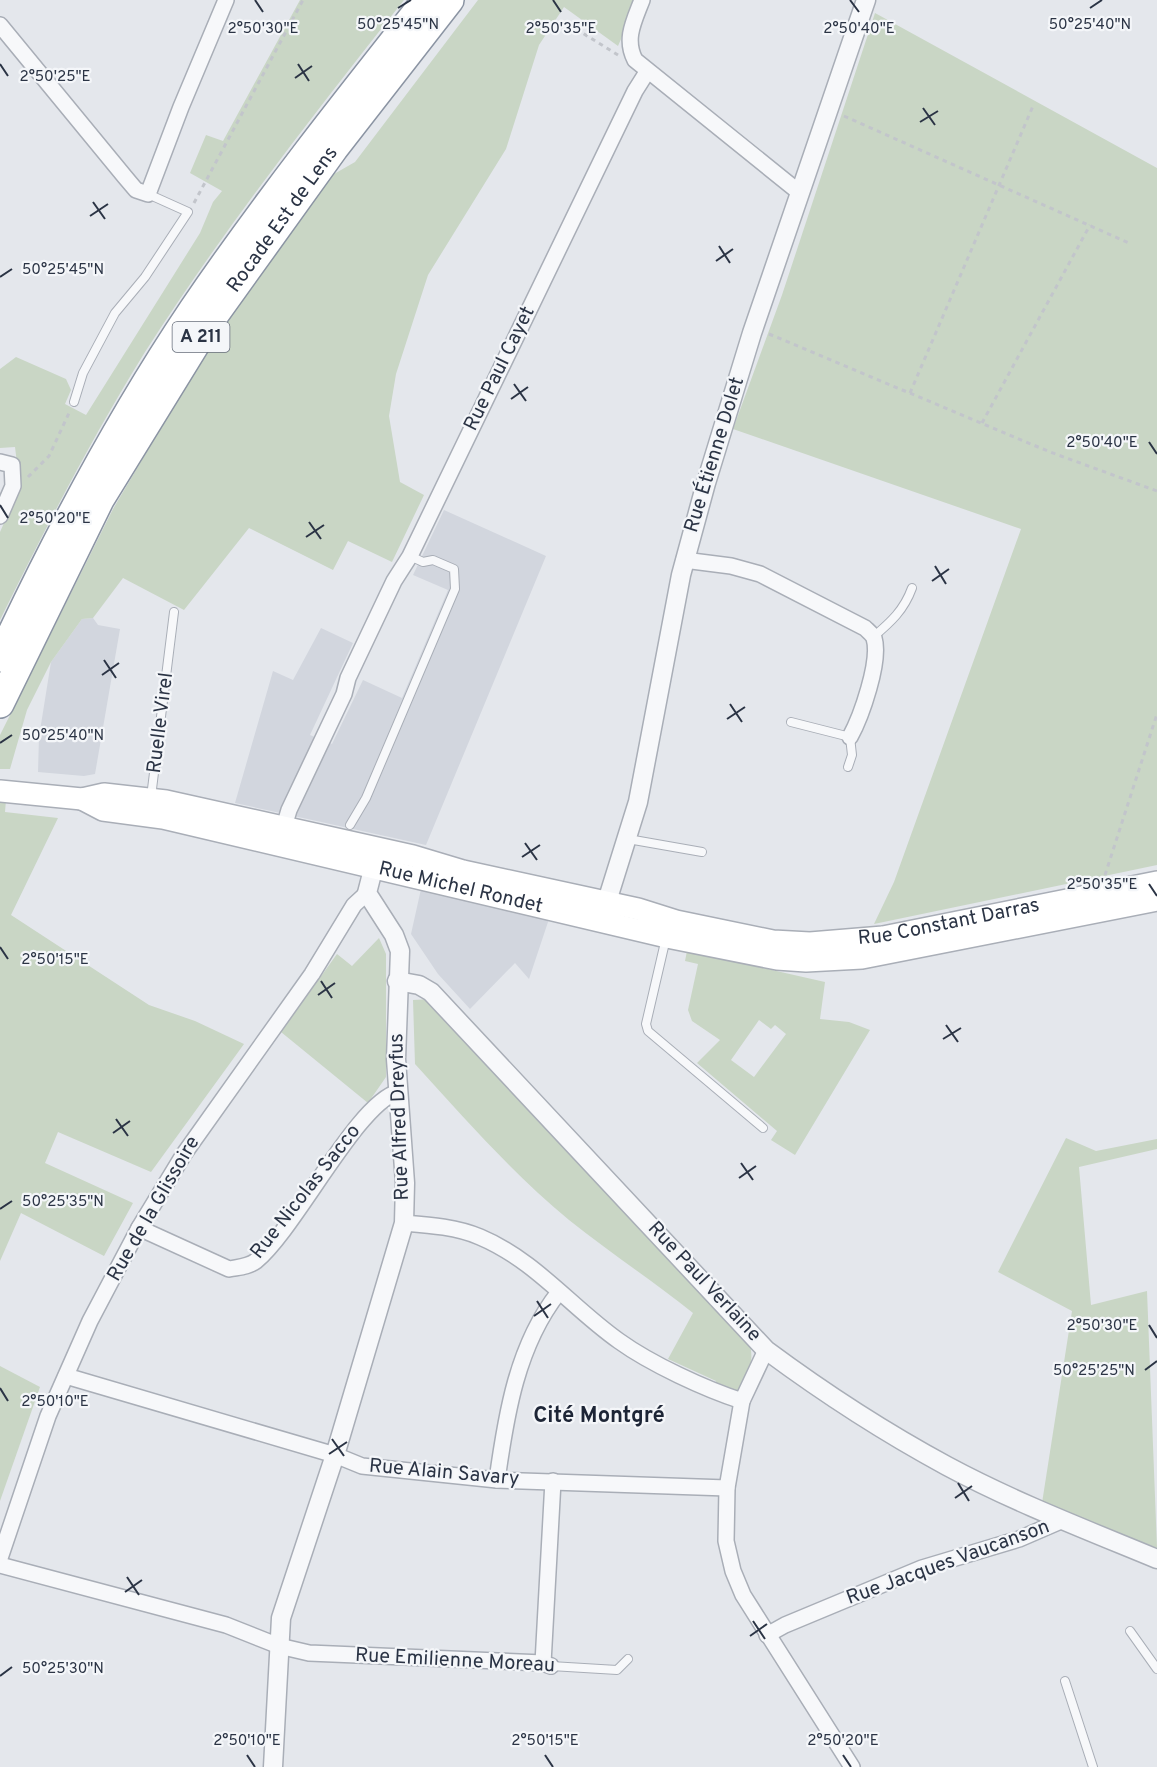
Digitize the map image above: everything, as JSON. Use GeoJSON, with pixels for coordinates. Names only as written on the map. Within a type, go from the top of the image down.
{"type":"FeatureCollection","features":[{"type":"Feature","properties":{"kind":"highway","name":"Rocade Est de Lens"},"geometry":{"type":"LineString","coordinates":[[0,658],[84,488],[192,310],[311,146],[426,0]]}},
{"type":"Feature","properties":{"kind":"highway","name":"Rocade Est de Lens"},"geometry":{"type":"LineString","coordinates":[[0,704],[100,500],[209,323],[334,149],[450,0]]}},
{"type":"Feature","properties":{"kind":"main road","name":"Rue Michel Rondet"},"geometry":{"type":"LineString","coordinates":[[0,790],[82,799],[103,810],[147,806],[604,912],[676,921],[775,950]]}},
{"type":"Feature","properties":{"kind":"main road","name":"Rue Constant Darras"},"geometry":{"type":"LineString","coordinates":[[775,950],[810,943],[883,937],[1157,882]]}},
{"type":"Feature","properties":{"kind":"main road","name":"Rue Constant Darras"},"geometry":{"type":"LineString","coordinates":[[775,950],[806,961],[862,958],[1157,900]]}},
{"type":"Feature","properties":{"kind":"main road","name":"Rue Michel Rondet"},"geometry":{"type":"LineString","coordinates":[[604,912],[667,937],[775,950]]}},
{"type":"Feature","properties":{"kind":"street"},"geometry":{"type":"LineString","coordinates":[[0,25],[136,190],[148,194],[180,106],[226,0]]}},
{"type":"Feature","properties":{"kind":"street"},"geometry":{"type":"LineString","coordinates":[[642,0],[629,36],[632,54],[647,72],[718,125],[800,193]]}},
{"type":"Feature","properties":{"kind":"street","name":"Rue Étienne Dolet"},"geometry":{"type":"LineString","coordinates":[[604,912],[638,802],[684,560],[754,328],[866,0]]}},
{"type":"Feature","properties":{"kind":"street","name":"Rue Paul Cayet"},"geometry":{"type":"LineString","coordinates":[[281,836],[289,810],[394,581],[410,556],[635,91],[647,72]]}},
{"type":"Feature","properties":{"kind":"street"},"geometry":{"type":"LineString","coordinates":[[0,462],[12,465],[13,486],[0,516]]}},
{"type":"Feature","properties":{"kind":"street"},"geometry":{"type":"LineString","coordinates":[[684,560],[731,566],[760,574],[858,622],[873,637],[875,650],[868,691],[864,708],[850,737]]}},
{"type":"Feature","properties":{"kind":"street"},"geometry":{"type":"LineString","coordinates":[[367,893],[376,858]]}},
{"type":"Feature","properties":{"kind":"street","name":"Rue Alfred Dreyfus"},"geometry":{"type":"LineString","coordinates":[[367,893],[397,942],[400,959],[397,981],[398,1092],[405,1183],[404,1222],[449,1228],[480,1237],[523,1260],[620,1342],[712,1391],[742,1401]]}},
{"type":"Feature","properties":{"kind":"street","name":"Rue de la Glissoire"},"geometry":{"type":"LineString","coordinates":[[0,1558],[48,1416],[90,1321],[139,1228],[184,1154],[312,974],[354,905],[367,893]]}},
{"type":"Feature","properties":{"kind":"street","name":"Rue Paul Verlaine"},"geometry":{"type":"LineString","coordinates":[[397,981],[419,985],[431,992],[766,1350],[873,1424],[949,1467],[1063,1520],[1157,1559]]}},
{"type":"Feature","properties":{"kind":"street","name":"Rue Nicolas Sacco"},"geometry":{"type":"LineString","coordinates":[[139,1228],[230,1269],[244,1267],[256,1260],[367,1116],[386,1095],[398,1092]]}},
{"type":"Feature","properties":{"kind":"street"},"geometry":{"type":"LineString","coordinates":[[273,1767],[281,1618],[335,1455],[404,1222]]}},
{"type":"Feature","properties":{"kind":"street"},"geometry":{"type":"LineString","coordinates":[[497,1480],[512,1390],[528,1346],[559,1292]]}},
{"type":"Feature","properties":{"kind":"street"},"geometry":{"type":"LineString","coordinates":[[766,1350],[742,1401],[727,1488],[726,1541],[733,1570],[743,1595],[852,1767]]}},
{"type":"Feature","properties":{"kind":"street","name":"Rue Alain Savary"},"geometry":{"type":"LineString","coordinates":[[66,1376],[335,1455],[362,1466],[497,1480],[727,1488]]}},
{"type":"Feature","properties":{"kind":"street"},"geometry":{"type":"LineString","coordinates":[[547,1665],[553,1481]]}},
{"type":"Feature","properties":{"kind":"street","name":"Rue Jacques Vaucanson"},"geometry":{"type":"LineString","coordinates":[[767,1635],[922,1568],[1019,1539],[1063,1520]]}},
{"type":"Feature","properties":{"kind":"street","name":"Rue Emilienne Moreau"},"geometry":{"type":"LineString","coordinates":[[0,1565],[226,1625],[279,1646],[309,1653],[547,1665]]}},
{"type":"Feature","properties":{"kind":"lane"},"geometry":{"type":"LineString","coordinates":[[74,402],[83,373],[115,313],[145,277],[188,212],[148,194]]}},
{"type":"Feature","properties":{"kind":"lane"},"geometry":{"type":"LineString","coordinates":[[350,825],[366,798],[455,589],[454,569],[433,560],[423,562],[410,556]]}},
{"type":"Feature","properties":{"kind":"lane"},"geometry":{"type":"LineString","coordinates":[[873,637],[895,618],[906,604],[912,588]]}},
{"type":"Feature","properties":{"kind":"lane","name":"Ruelle Virel"},"geometry":{"type":"LineString","coordinates":[[147,806],[174,612]]}},
{"type":"Feature","properties":{"kind":"lane"},"geometry":{"type":"LineString","coordinates":[[791,722],[850,737],[852,755],[848,767]]}},
{"type":"Feature","properties":{"kind":"lane"},"geometry":{"type":"LineString","coordinates":[[628,839],[702,852]]}},
{"type":"Feature","properties":{"kind":"lane"},"geometry":{"type":"LineString","coordinates":[[376,858],[396,860]]}},
{"type":"Feature","properties":{"kind":"lane"},"geometry":{"type":"LineString","coordinates":[[406,866],[768,949],[854,951],[1157,891]]}},
{"type":"Feature","properties":{"kind":"lane"},"geometry":{"type":"LineString","coordinates":[[667,937],[646,1024],[648,1031],[763,1128]]}},
{"type":"Feature","properties":{"kind":"lane"},"geometry":{"type":"LineString","coordinates":[[1130,1631],[1157,1669]]}},
{"type":"Feature","properties":{"kind":"lane","name":"Rue Emilienne Moreau"},"geometry":{"type":"LineString","coordinates":[[547,1665],[616,1670],[628,1659]]}},
{"type":"Feature","properties":{"kind":"lane"},"geometry":{"type":"LineString","coordinates":[[1065,1681],[1093,1767]]}},
{"type":"Feature","properties":{"kind":"path"},"geometry":{"type":"LineString","coordinates":[[188,212],[303,0]]}},
{"type":"Feature","properties":{"kind":"path"},"geometry":{"type":"LineString","coordinates":[[576,29],[614,53],[632,54]]}},
{"type":"Feature","properties":{"kind":"path"},"geometry":{"type":"LineString","coordinates":[[910,393],[1033,106]]}},
{"type":"Feature","properties":{"kind":"path"},"geometry":{"type":"LineString","coordinates":[[829,110],[1000,183],[1131,244]]}},
{"type":"Feature","properties":{"kind":"path"},"geometry":{"type":"LineString","coordinates":[[982,423],[1090,225]]}},
{"type":"Feature","properties":{"kind":"path"},"geometry":{"type":"LineString","coordinates":[[754,328],[1050,452],[1157,491]]}},
{"type":"Feature","properties":{"kind":"path"},"geometry":{"type":"LineString","coordinates":[[13,486],[33,473],[49,456],[74,402]]}},
{"type":"Feature","properties":{"kind":"path"},"geometry":{"type":"LineString","coordinates":[[1099,894],[1157,714]]}},
{"type":"Feature","properties":{"kind":"shaded area"},"geometry":{"type":"Polygon","coordinates":[[[444,510],[546,556],[426,845],[235,803],[273,671],[293,680],[321,628],[353,643],[310,735],[332,744],[363,680],[402,698],[448,590],[413,575],[444,510]]]}},
{"type":"Feature","properties":{"kind":"shaded area"},"geometry":{"type":"Polygon","coordinates":[[[93,618],[98,625],[120,629],[95,774],[84,776],[38,772],[39,737],[51,662],[82,619],[93,618]]]}},
{"type":"Feature","properties":{"kind":"shaded area"},"geometry":{"type":"Polygon","coordinates":[[[421,889],[549,919],[529,979],[515,963],[470,1009],[438,974],[411,934],[421,889]]]}},
{"type":"Feature","properties":{"kind":"green space"},"geometry":{"type":"Polygon","coordinates":[[[300,0],[404,0],[237,217],[145,352],[69,485],[0,620],[0,532],[20,487],[15,447],[0,448],[0,369],[16,357],[66,379],[71,390],[65,404],[86,415],[200,233],[213,202],[222,191],[190,173],[206,135],[223,141],[300,0]]]}},
{"type":"Feature","properties":{"kind":"green space"},"geometry":{"type":"Polygon","coordinates":[[[478,0],[638,0],[618,46],[564,7],[539,45],[506,149],[428,275],[396,374],[389,416],[400,482],[424,495],[392,562],[348,541],[333,570],[249,528],[184,610],[123,578],[93,618],[82,619],[51,662],[27,710],[10,769],[0,769],[0,735],[113,509],[192,375],[246,292],[334,174],[355,162],[478,0]]]}},
{"type":"Feature","properties":{"kind":"green space"},"geometry":{"type":"Polygon","coordinates":[[[875,13],[1157,168],[1157,865],[874,924],[894,882],[1021,529],[733,429],[782,295],[875,13]]]}},
{"type":"Feature","properties":{"kind":"green space"},"geometry":{"type":"Polygon","coordinates":[[[0,800],[6,800],[5,812],[58,818],[11,915],[149,1005],[195,1021],[244,1044],[151,1172],[58,1132],[45,1163],[133,1203],[104,1256],[21,1213],[0,1261],[0,800]]]}},
{"type":"Feature","properties":{"kind":"green space"},"geometry":{"type":"Polygon","coordinates":[[[379,938],[386,954],[386,1077],[368,1103],[281,1032],[337,954],[352,966],[379,938]]]}},
{"type":"Feature","properties":{"kind":"green space"},"geometry":{"type":"Polygon","coordinates":[[[687,951],[825,982],[820,1019],[849,1022],[870,1030],[795,1155],[771,1140],[777,1131],[697,1063],[720,1040],[692,1021],[688,1010],[698,964],[685,961],[687,951]],[[759,1020],[731,1060],[754,1077],[786,1034],[775,1025],[771,1029],[759,1020]]]}},
{"type":"Feature","properties":{"kind":"green space"},"geometry":{"type":"Polygon","coordinates":[[[431,999],[749,1341],[750,1367],[739,1392],[728,1393],[715,1386],[716,1381],[668,1359],[693,1313],[584,1232],[548,1202],[489,1145],[415,1064],[413,1000],[431,999]]]}},
{"type":"Feature","properties":{"kind":"green space"},"geometry":{"type":"Polygon","coordinates":[[[1066,1138],[1096,1151],[1157,1139],[1157,1149],[1079,1167],[1091,1305],[1147,1291],[1157,1548],[1042,1503],[1072,1311],[998,1272],[1066,1138]]]}},
{"type":"Feature","properties":{"kind":"green space"},"geometry":{"type":"Polygon","coordinates":[[[0,1366],[40,1387],[0,1501],[0,1366]]]}},
{"type":"Feature","properties":{"kind":"district","name":"Cité Montgré"},"geometry":{"type":"Point","coordinates":[599,1416]}}]}
